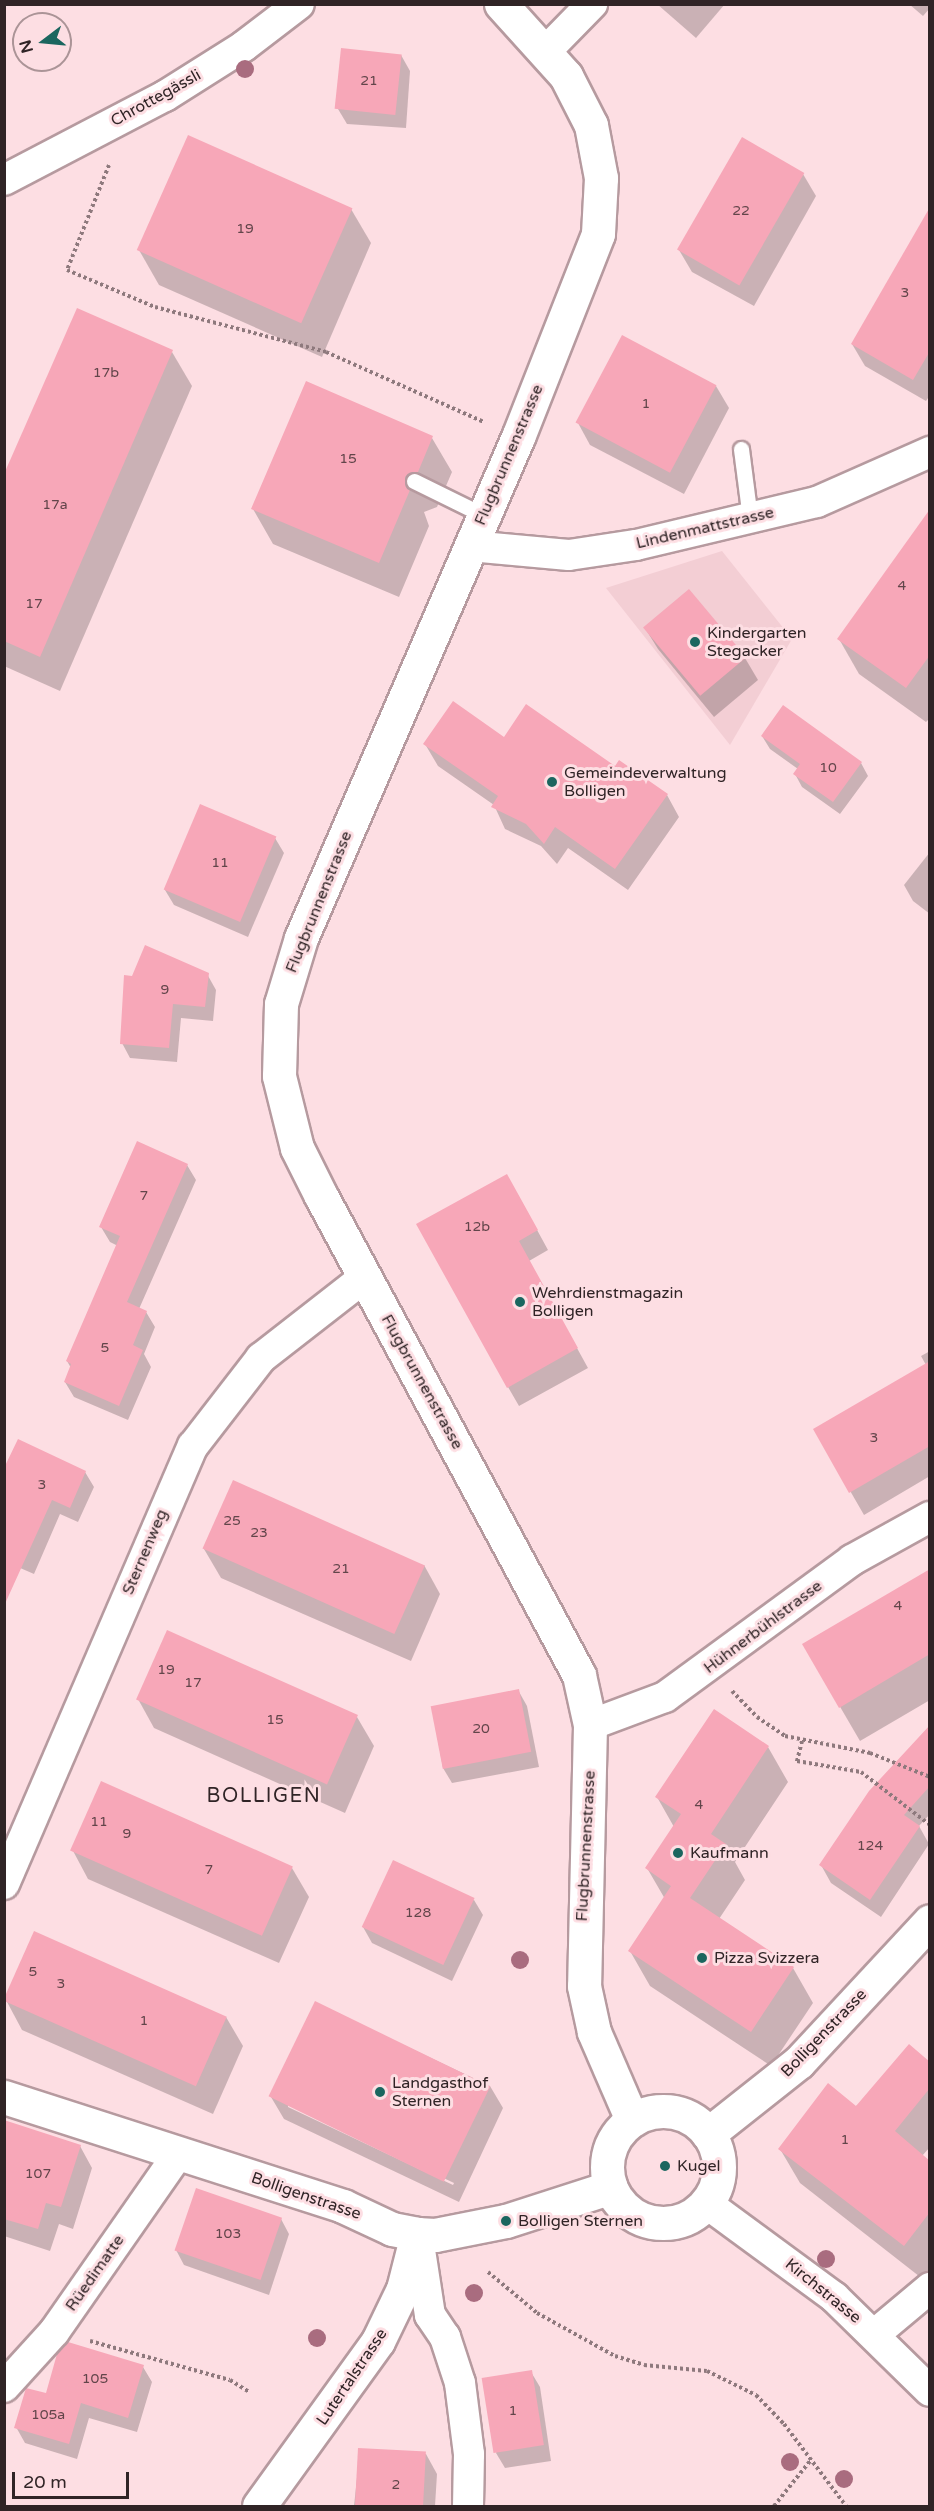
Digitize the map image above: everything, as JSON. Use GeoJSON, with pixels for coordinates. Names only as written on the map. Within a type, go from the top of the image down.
{"type":"FeatureCollection","features":[{"type":"Feature","properties":{"kind":"street","name":"Chrottegässli"},"geometry":{"type":"LineString","coordinates":[[4,180],[114,122],[234,52],[299,4]]}},
{"type":"Feature","properties":{"kind":"street","name":"Flugbrunnenstrasse"},"geometry":{"type":"LineString","coordinates":[[501,4],[546,51],[566,76],[591,125],[602,178],[601,206],[590,261],[518,437],[301,938],[280,1004],[277,1036],[285,1114],[297,1148],[566,1645],[579,1675],[590,1725],[590,1813],[582,1930],[584,1986],[594,2032],[632,2120]]}},
{"type":"Feature","properties":{"kind":"street"},"geometry":{"type":"LineString","coordinates":[[546,51],[592,4]]}},
{"type":"Feature","properties":{"kind":"street","name":"Lindenmattstrasse"},"geometry":{"type":"LineString","coordinates":[[470,546],[569,555],[636,545],[817,502],[924,461]]}},
{"type":"Feature","properties":{"kind":"street","name":"Sternenweg"},"geometry":{"type":"LineString","coordinates":[[4,1884],[193,1446],[261,1358],[365,1277]]}},
{"type":"Feature","properties":{"kind":"street","name":"Hühnerbühlstrasse"},"geometry":{"type":"LineString","coordinates":[[590,1725],[666,1697],[852,1560],[930,1517]]}},
{"type":"Feature","properties":{"kind":"street","name":"Bolligenstrasse"},"geometry":{"type":"LineString","coordinates":[[708,2134],[799,2062],[930,1922]]}},
{"type":"Feature","properties":{"kind":"street","name":"Bolligenstrasse"},"geometry":{"type":"LineString","coordinates":[[4,2097],[344,2206],[392,2229],[417,2234],[435,2235],[506,2221],[611,2187]]}},
{"type":"Feature","properties":{"kind":"street"},"geometry":{"type":"LineString","coordinates":[[658,2111],[672,2112],[686,2116],[708,2134],[718,2162],[718,2176],[706,2203],[678,2221],[662,2223],[631,2213],[611,2187],[608,2172],[610,2150],[621,2131],[632,2120],[658,2111]]}},
{"type":"Feature","properties":{"kind":"street","name":"Rüedimatte"},"geometry":{"type":"LineString","coordinates":[[4,2387],[54,2332],[178,2154]]}},
{"type":"Feature","properties":{"kind":"street","name":"Kirchstrasse"},"geometry":{"type":"LineString","coordinates":[[706,2203],[834,2297],[875,2334],[930,2391]]}},
{"type":"Feature","properties":{"kind":"street"},"geometry":{"type":"LineString","coordinates":[[417,2234],[430,2315],[450,2348],[460,2383],[469,2454],[468,2506]]}},
{"type":"Feature","properties":{"kind":"street","name":"Lutertalstrasse"},"geometry":{"type":"LineString","coordinates":[[259,2506],[378,2341],[403,2289],[417,2234]]}},
{"type":"Feature","properties":{"kind":"street"},"geometry":{"type":"LineString","coordinates":[[875,2334],[930,2288]]}},
{"type":"Feature","properties":{"kind":"lane"},"geometry":{"type":"LineString","coordinates":[[741,449],[750,518]]}},
{"type":"Feature","properties":{"kind":"lane"},"geometry":{"type":"LineString","coordinates":[[414,481],[483,514]]}},
{"type":"Feature","properties":{"kind":"path"},"geometry":{"type":"LineString","coordinates":[[114,122],[120,138],[67,270],[155,308],[326,352],[518,437]]}},
{"type":"Feature","properties":{"kind":"path"},"geometry":{"type":"LineString","coordinates":[[712,1665],[757,1717],[785,1736],[870,1753],[930,1777]]}},
{"type":"Feature","properties":{"kind":"path"},"geometry":{"type":"LineString","coordinates":[[802,1741],[797,1761],[861,1773],[930,1825]]}},
{"type":"Feature","properties":{"kind":"path"},"geometry":{"type":"LineString","coordinates":[[489,2272],[537,2313],[615,2356],[644,2365],[692,2367],[741,2386],[768,2405],[846,2506]]}},
{"type":"Feature","properties":{"kind":"path"},"geometry":{"type":"LineString","coordinates":[[54,2332],[160,2358],[230,2380],[249,2392]]}},
{"type":"Feature","properties":{"kind":"path"},"geometry":{"type":"LineString","coordinates":[[774,2506],[810,2461]]}},
{"type":"Feature","properties":{"kind":"shaded area"},"geometry":{"type":"Polygon","coordinates":[[[722,551],[792,639],[730,745],[606,588],[722,551]]]}},
{"type":"Feature","properties":{"kind":"building"},"geometry":{"type":"Polygon","coordinates":[[[341,48],[402,54],[395,115],[335,109],[341,48]]]}},
{"type":"Feature","properties":{"kind":"building"},"geometry":{"type":"Polygon","coordinates":[[[188,135],[352,208],[301,323],[137,250],[188,135]]]}},
{"type":"Feature","properties":{"kind":"building"},"geometry":{"type":"Polygon","coordinates":[[[742,137],[804,173],[739,286],[677,250],[742,137]]]}},
{"type":"Feature","properties":{"kind":"building"},"geometry":{"type":"Polygon","coordinates":[[[930,207],[930,351],[913,380],[851,344],[930,207]]]}},
{"type":"Feature","properties":{"kind":"building"},"geometry":{"type":"Polygon","coordinates":[[[77,308],[173,350],[40,657],[4,641],[4,474],[77,308]]]}},
{"type":"Feature","properties":{"kind":"building"},"geometry":{"type":"Polygon","coordinates":[[[622,335],[716,385],[670,473],[576,422],[622,335]]]}},
{"type":"Feature","properties":{"kind":"building"},"geometry":{"type":"Polygon","coordinates":[[[306,381],[433,436],[418,472],[405,477],[410,490],[379,563],[251,509],[306,381]]]}},
{"type":"Feature","properties":{"kind":"building"},"geometry":{"type":"Polygon","coordinates":[[[930,509],[930,655],[906,688],[837,639],[930,509]]]}},
{"type":"Feature","properties":{"kind":"building","name":"Kindergarten Stegacker"},"geometry":{"type":"Polygon","coordinates":[[[689,589],[746,657],[700,696],[643,628],[689,589]]]}},
{"type":"Feature","properties":{"kind":"building","name":"Gemeindeverwaltung Bolligen"},"geometry":{"type":"Polygon","coordinates":[[[453,701],[504,737],[526,704],[615,766],[619,760],[668,794],[615,869],[555,827],[544,844],[526,824],[491,807],[498,796],[423,744],[453,701]]]}},
{"type":"Feature","properties":{"kind":"building"},"geometry":{"type":"Polygon","coordinates":[[[783,705],[862,762],[833,802],[793,774],[800,764],[761,736],[783,705]]]}},
{"type":"Feature","properties":{"kind":"building"},"geometry":{"type":"Polygon","coordinates":[[[200,804],[276,836],[240,922],[164,890],[200,804]]]}},
{"type":"Feature","properties":{"kind":"building"},"geometry":{"type":"Polygon","coordinates":[[[145,945],[209,973],[205,1007],[173,1004],[169,1048],[120,1044],[124,975],[132,976],[145,945]]]}},
{"type":"Feature","properties":{"kind":"building"},"geometry":{"type":"Polygon","coordinates":[[[137,1141],[188,1164],[127,1302],[147,1311],[133,1345],[143,1350],[119,1406],[64,1382],[71,1364],[66,1361],[120,1236],[99,1227],[137,1141]]]}},
{"type":"Feature","properties":{"kind":"building"},"geometry":{"type":"Polygon","coordinates":[[[507,1174],[538,1230],[519,1241],[578,1348],[507,1388],[416,1224],[507,1174]]]}},
{"type":"Feature","properties":{"kind":"building"},"geometry":{"type":"Polygon","coordinates":[[[930,1361],[930,1446],[849,1493],[813,1429],[930,1361]]]}},
{"type":"Feature","properties":{"kind":"building"},"geometry":{"type":"Polygon","coordinates":[[[18,1439],[86,1471],[70,1508],[52,1500],[4,1606],[4,1468],[18,1439]]]}},
{"type":"Feature","properties":{"kind":"building"},"geometry":{"type":"Polygon","coordinates":[[[233,1480],[425,1565],[394,1634],[202,1549],[233,1480]]]}},
{"type":"Feature","properties":{"kind":"building"},"geometry":{"type":"Polygon","coordinates":[[[930,1569],[930,1654],[839,1708],[802,1644],[930,1569]]]}},
{"type":"Feature","properties":{"kind":"building"},"geometry":{"type":"Polygon","coordinates":[[[167,1630],[358,1715],[327,1784],[136,1699],[167,1630]]]}},
{"type":"Feature","properties":{"kind":"building"},"geometry":{"type":"Polygon","coordinates":[[[519,1689],[531,1752],[443,1769],[431,1706],[519,1689]]]}},
{"type":"Feature","properties":{"kind":"building"},"geometry":{"type":"Polygon","coordinates":[[[714,1709],[769,1746],[711,1834],[726,1844],[690,1898],[794,1967],[751,2032],[628,1951],[671,1886],[645,1868],[681,1814],[655,1797],[714,1709]]]}},
{"type":"Feature","properties":{"kind":"building"},"geometry":{"type":"Polygon","coordinates":[[[930,1725],[930,1786],[904,1815],[920,1826],[870,1900],[819,1865],[869,1791],[930,1725]]]}},
{"type":"Feature","properties":{"kind":"building"},"geometry":{"type":"Polygon","coordinates":[[[101,1781],[293,1866],[262,1936],[70,1850],[101,1781]]]}},
{"type":"Feature","properties":{"kind":"building"},"geometry":{"type":"Polygon","coordinates":[[[393,1860],[475,1898],[443,1965],[362,1927],[393,1860]]]}},
{"type":"Feature","properties":{"kind":"building"},"geometry":{"type":"Polygon","coordinates":[[[34,1931],[227,2017],[196,2086],[4,2001],[34,1931]]]}},
{"type":"Feature","properties":{"kind":"building"},"geometry":{"type":"Polygon","coordinates":[[[315,2001],[490,2086],[444,2182],[269,2096],[315,2001]]]}},
{"type":"Feature","properties":{"kind":"building"},"geometry":{"type":"Polygon","coordinates":[[[909,2044],[930,2062],[930,2088],[895,2131],[930,2161],[930,2212],[904,2246],[778,2149],[828,2083],[856,2106],[909,2044]]]}},
{"type":"Feature","properties":{"kind":"building"},"geometry":{"type":"Polygon","coordinates":[[[4,2120],[81,2145],[61,2207],[46,2203],[38,2229],[4,2219],[4,2120]]]}},
{"type":"Feature","properties":{"kind":"building"},"geometry":{"type":"Polygon","coordinates":[[[196,2188],[282,2218],[261,2280],[175,2250],[196,2188]]]}},
{"type":"Feature","properties":{"kind":"building"},"geometry":{"type":"Polygon","coordinates":[[[68,2342],[144,2365],[128,2418],[81,2403],[69,2444],[14,2428],[26,2388],[46,2393],[57,2354],[68,2342]]]}},
{"type":"Feature","properties":{"kind":"building"},"geometry":{"type":"Polygon","coordinates":[[[532,2370],[544,2445],[494,2453],[482,2378],[532,2370]]]}},
{"type":"Feature","properties":{"kind":"building"},"geometry":{"type":"Polygon","coordinates":[[[358,2448],[426,2452],[423,2506],[355,2506],[358,2448]]]}},
{"type":"Feature","properties":{"kind":"place","name":"Kindergarten Stegacker"},"geometry":{"type":"Point","coordinates":[695,642]}},
{"type":"Feature","properties":{"kind":"place","name":"Gemeindeverwaltung Bolligen"},"geometry":{"type":"Point","coordinates":[552,782]}},
{"type":"Feature","properties":{"kind":"place","name":"Wehrdienstmagazin Bolligen"},"geometry":{"type":"Point","coordinates":[520,1302]}},
{"type":"Feature","properties":{"kind":"place","name":"Kaufmann"},"geometry":{"type":"Point","coordinates":[678,1853]}},
{"type":"Feature","properties":{"kind":"place","name":"Pizza Svizzera"},"geometry":{"type":"Point","coordinates":[702,1958]}},
{"type":"Feature","properties":{"kind":"place","name":"Landgasthof Sternen"},"geometry":{"type":"Point","coordinates":[380,2092]}},
{"type":"Feature","properties":{"kind":"place","name":"Kugel"},"geometry":{"type":"Point","coordinates":[665,2166]}},
{"type":"Feature","properties":{"kind":"place","name":"Bolligen Sternen"},"geometry":{"type":"Point","coordinates":[506,2221]}},
{"type":"Feature","properties":{"kind":"district","name":"BOLLIGEN"},"geometry":{"type":"Point","coordinates":[264,1796]}}]}
